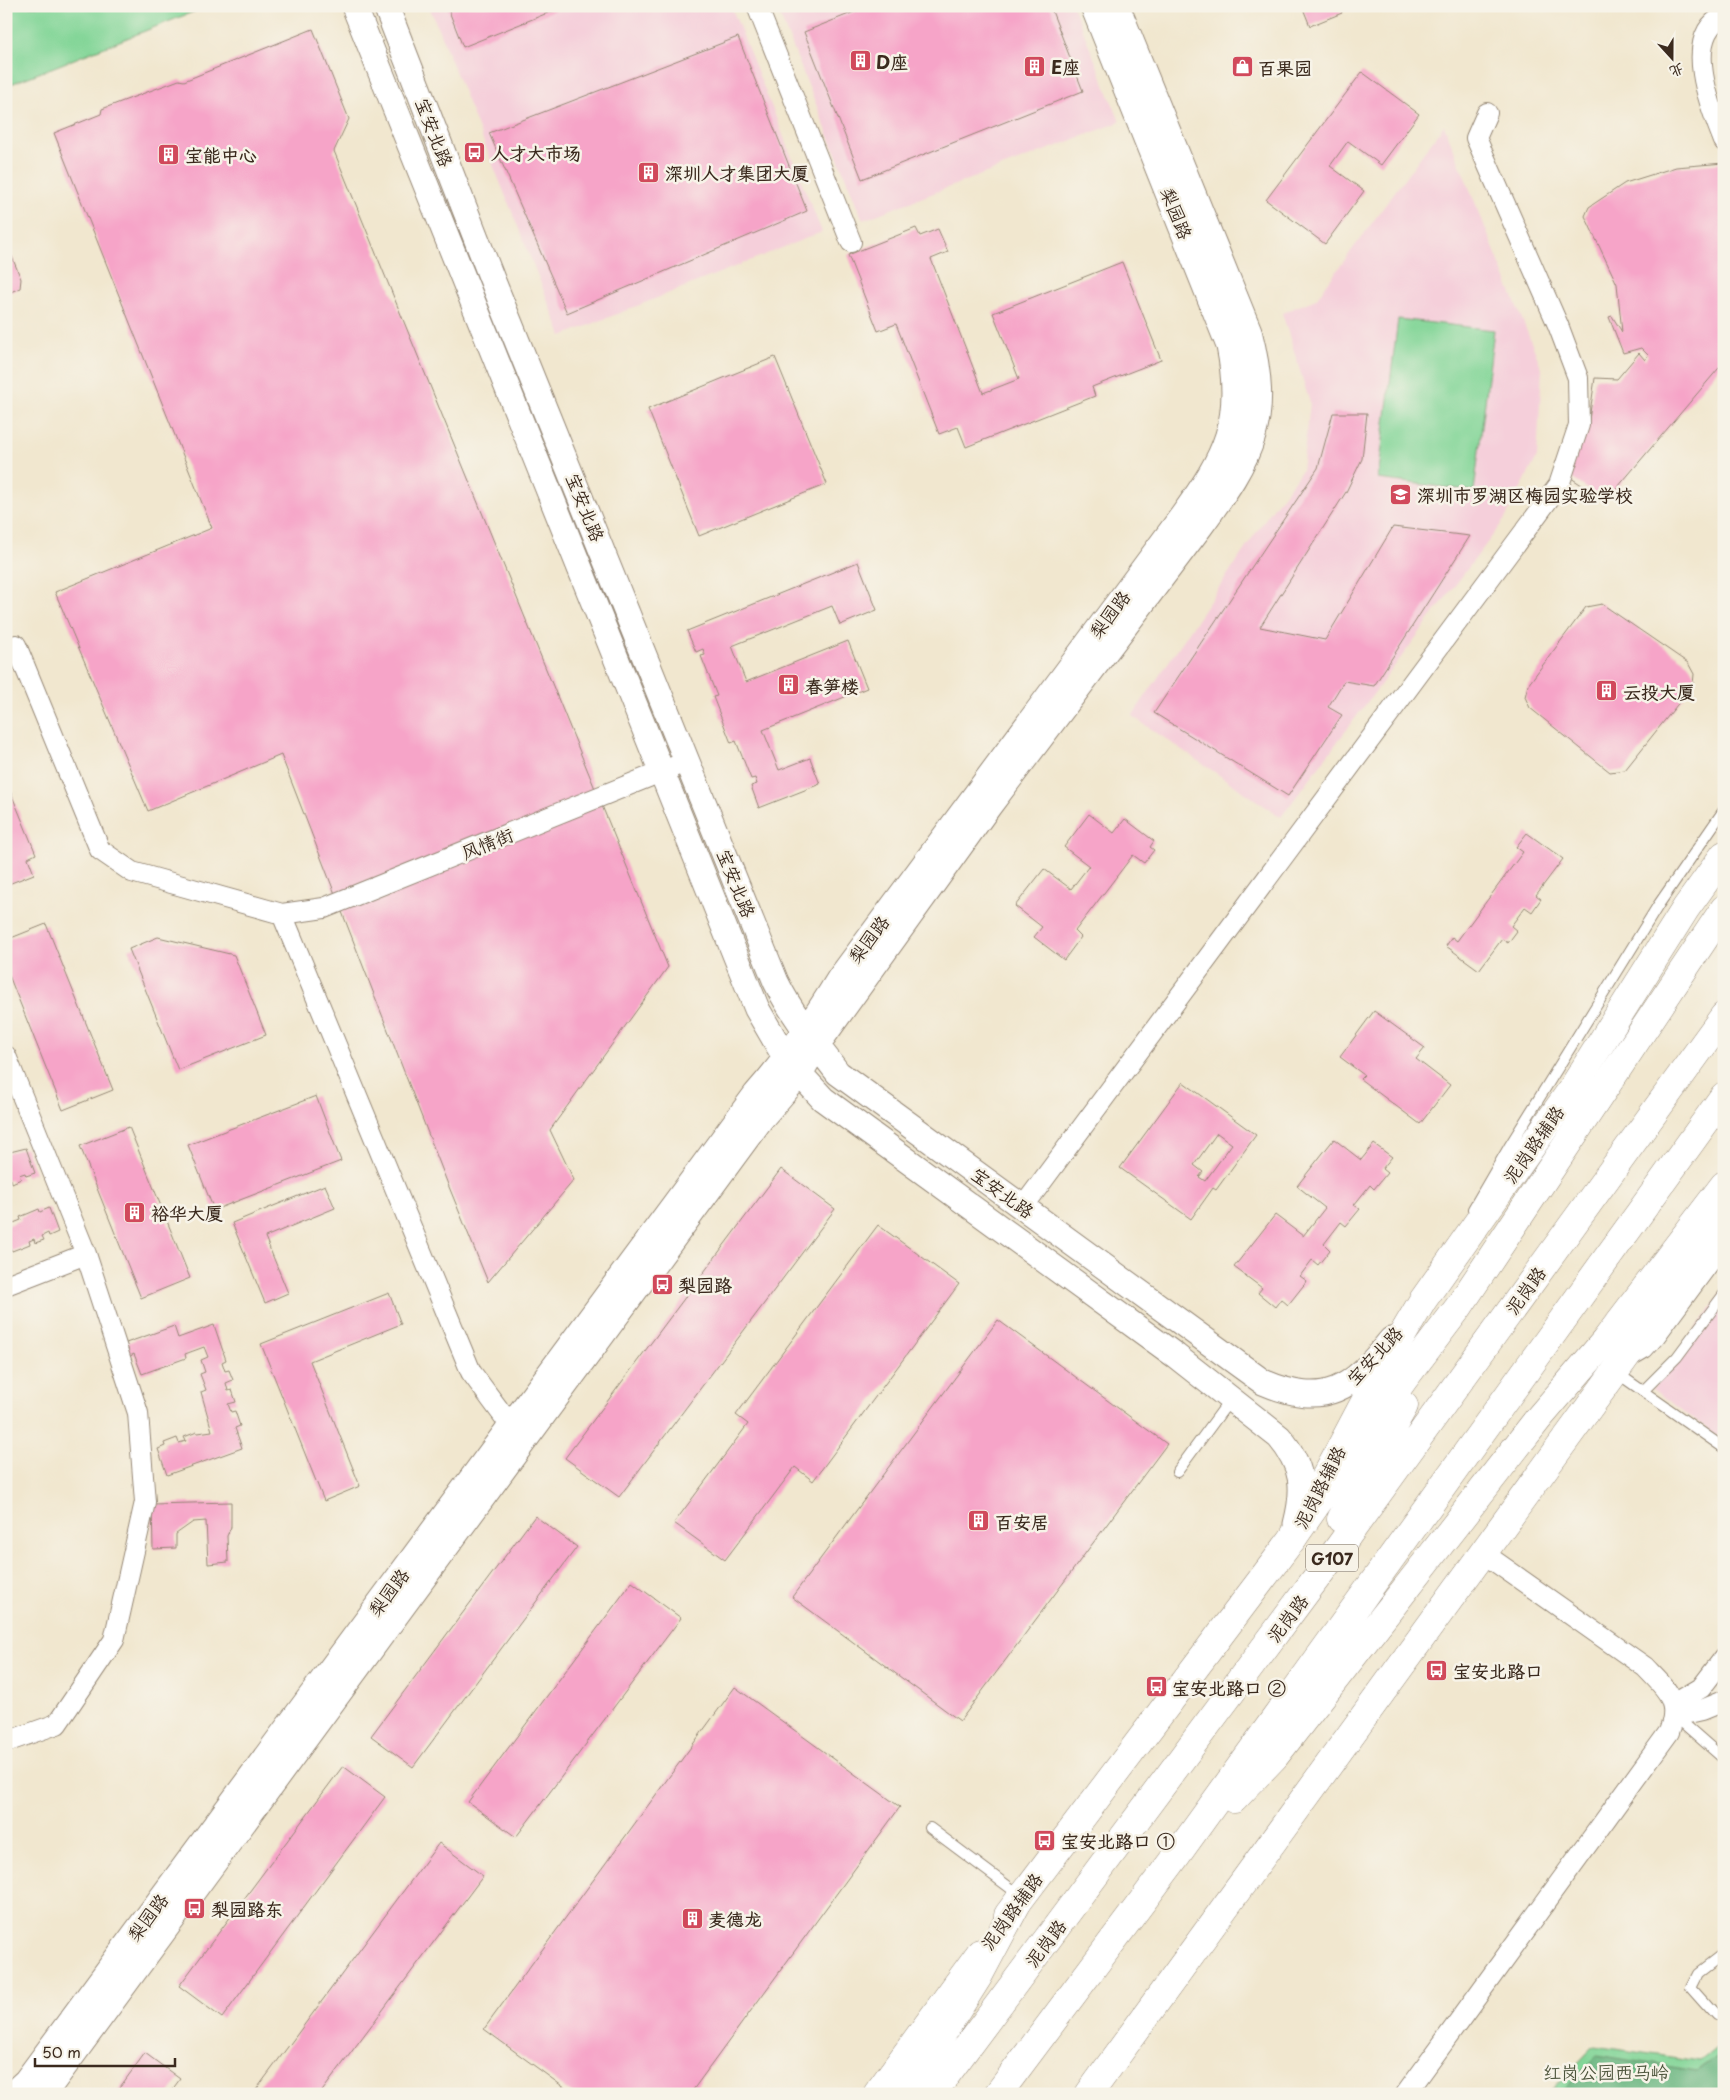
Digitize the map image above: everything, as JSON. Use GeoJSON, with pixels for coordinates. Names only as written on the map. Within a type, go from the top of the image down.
{"type":"FeatureCollection","features":[{"type":"Feature","properties":{"kind":"main road","name":"泥岗路辅路"},"geometry":{"type":"LineString","coordinates":[[878,2094],[1022,1896],[1293,1538],[1375,1381],[1423,1300],[1572,1089],[1686,908],[1724,855]]}},
{"type":"Feature","properties":{"kind":"main road"},"geometry":{"type":"LineString","coordinates":[[1293,1538],[1404,1379],[1458,1308],[1724,909]]}},
{"type":"Feature","properties":{"kind":"main road","name":"泥岗路"},"geometry":{"type":"LineString","coordinates":[[932,2094],[1329,1561],[1724,1016]]}},
{"type":"Feature","properties":{"kind":"main road","name":"G107"},"geometry":{"type":"LineString","coordinates":[[1005,2088],[1171,1863],[1724,1096]]}},
{"type":"Feature","properties":{"kind":"main road"},"geometry":{"type":"LineString","coordinates":[[1171,1863],[1275,1756],[1538,1419],[1605,1341],[1724,1185]]}},
{"type":"Feature","properties":{"kind":"main road"},"geometry":{"type":"LineString","coordinates":[[1089,2094],[1422,1634],[1724,1222]]}},
{"type":"Feature","properties":{"kind":"main road"},"geometry":{"type":"LineString","coordinates":[[1329,1561],[1341,1519],[1458,1308]]}},
{"type":"Feature","properties":{"kind":"main road"},"geometry":{"type":"LineString","coordinates":[[1422,1634],[1477,1537],[1571,1400],[1605,1341]]}},
{"type":"Feature","properties":{"kind":"main road"},"geometry":{"type":"LineString","coordinates":[[904,2094],[978,1977],[1022,1896]]}},
{"type":"Feature","properties":{"kind":"street","name":"宝安北路"},"geometry":{"type":"LineString","coordinates":[[354,6],[757,1009],[793,1067],[836,1109],[1176,1356],[1279,1437],[1291,1451],[1298,1468],[1302,1486],[1302,1503],[1293,1538]]}},
{"type":"Feature","properties":{"kind":"street","name":"宝安北路"},"geometry":{"type":"LineString","coordinates":[[386,6],[492,279],[776,982],[786,1002],[838,1073],[1263,1382],[1284,1391],[1301,1394],[1342,1388],[1377,1356],[1423,1300]]}},
{"type":"Feature","properties":{"kind":"street"},"geometry":{"type":"LineString","coordinates":[[757,6],[851,242]]}},
{"type":"Feature","properties":{"kind":"street","name":"梨园路"},"geometry":{"type":"LineString","coordinates":[[812,1038],[839,979],[1209,479],[1222,455],[1232,427],[1235,400],[1234,371],[1229,346],[1094,6]]}},
{"type":"Feature","properties":{"kind":"street","name":"梨园路"},"geometry":{"type":"LineString","coordinates":[[44,2094],[519,1432],[756,1094],[793,1067],[812,1038],[1228,489],[1246,457],[1256,424],[1259,394],[1257,362],[1248,331],[1117,6]]}},
{"type":"Feature","properties":{"kind":"street"},"geometry":{"type":"LineString","coordinates":[[1724,16],[1713,21],[1705,38],[1700,60],[1710,108],[1724,141]]}},
{"type":"Feature","properties":{"kind":"street"},"geometry":{"type":"LineString","coordinates":[[1023,1207],[1559,484],[1579,425],[1578,378],[1558,325],[1476,138],[1487,113]]}},
{"type":"Feature","properties":{"kind":"street"},"geometry":{"type":"LineString","coordinates":[[16,645],[100,850],[132,872],[282,914],[471,1372],[519,1432]]}},
{"type":"Feature","properties":{"kind":"street","name":"风情街"},"geometry":{"type":"LineString","coordinates":[[282,914],[324,908],[688,761]]}},
{"type":"Feature","properties":{"kind":"street"},"geometry":{"type":"LineString","coordinates":[[6,1056],[86,1254],[138,1413],[146,1502],[114,1640],[57,1724],[6,1742]]}},
{"type":"Feature","properties":{"kind":"street"},"geometry":{"type":"LineString","coordinates":[[6,1285],[86,1254]]}},
{"type":"Feature","properties":{"kind":"street","name":"梨园路"},"geometry":{"type":"LineString","coordinates":[[12,2094],[26,2081],[519,1432]]}},
{"type":"Feature","properties":{"kind":"street"},"geometry":{"type":"LineString","coordinates":[[1483,1553],[1645,1667],[1662,1684],[1674,1710]]}},
{"type":"Feature","properties":{"kind":"street"},"geometry":{"type":"LineString","coordinates":[[1406,2094],[1669,1732],[1674,1710],[1700,1688],[1724,1658]]}},
{"type":"Feature","properties":{"kind":"street"},"geometry":{"type":"LineString","coordinates":[[1674,1710],[1702,1710],[1724,1701]]}},
{"type":"Feature","properties":{"kind":"lane"},"geometry":{"type":"LineString","coordinates":[[1452,1259],[1476,1203],[1509,1147],[1659,904],[1724,810]]}},
{"type":"Feature","properties":{"kind":"lane"},"geometry":{"type":"LineString","coordinates":[[1724,1251],[1652,1347],[1614,1371],[1724,1448]]}},
{"type":"Feature","properties":{"kind":"lane"},"geometry":{"type":"LineString","coordinates":[[1643,1391],[1677,1357],[1724,1294]]}},
{"type":"Feature","properties":{"kind":"lane"},"geometry":{"type":"LineString","coordinates":[[1177,1472],[1230,1399]]}},
{"type":"Feature","properties":{"kind":"lane"},"geometry":{"type":"LineString","coordinates":[[1674,1710],[1724,1759]]}},
{"type":"Feature","properties":{"kind":"lane"},"geometry":{"type":"LineString","coordinates":[[930,1828],[1022,1896]]}},
{"type":"Feature","properties":{"kind":"lane"},"geometry":{"type":"LineString","coordinates":[[1724,1954],[1698,1974],[1691,1988],[1716,2015],[1724,2018]]}},
{"type":"Feature","properties":{"kind":"shaded area","name":"深圳人才集团大厦"},"geometry":{"type":"Polygon","coordinates":[[[429,6],[731,6],[822,232],[562,336],[429,6]]]}},
{"type":"Feature","properties":{"kind":"shaded area"},"geometry":{"type":"Polygon","coordinates":[[[776,6],[1073,6],[1120,122],[863,220],[776,6]]]}},
{"type":"Feature","properties":{"kind":"shaded area","name":"深圳市罗湖区梅园实验学校"},"geometry":{"type":"Polygon","coordinates":[[[1444,125],[1542,369],[1537,457],[1505,519],[1281,817],[1132,716],[1266,518],[1302,470],[1310,403],[1282,313],[1316,299],[1444,125]]]}},
{"type":"Feature","properties":{"kind":"shaded area"},"geometry":{"type":"Polygon","coordinates":[[[1724,1290],[1724,1441],[1652,1389],[1724,1290]]]}},
{"type":"Feature","properties":{"kind":"green space"},"geometry":{"type":"Polygon","coordinates":[[[6,6],[208,6],[6,86],[6,6]]]}},
{"type":"Feature","properties":{"kind":"green space"},"geometry":{"type":"Polygon","coordinates":[[[1398,319],[1494,330],[1474,491],[1378,479],[1398,319]]]}},
{"type":"Feature","properties":{"kind":"green space","name":"红岗公园西马岭"},"geometry":{"type":"Polygon","coordinates":[[[1724,2042],[1724,2094],[1548,2094],[1594,2046],[1700,2061],[1724,2042]]]}},
{"type":"Feature","properties":{"kind":"green space","name":"红岗公园西马岭"},"geometry":{"type":"Polygon","coordinates":[[[1724,2052],[1724,2094],[1558,2094],[1597,2055],[1697,2071],[1724,2052]]]}},
{"type":"Feature","properties":{"kind":"building"},"geometry":{"type":"Polygon","coordinates":[[[447,6],[565,6],[463,47],[447,6]]]}},
{"type":"Feature","properties":{"kind":"building"},"geometry":{"type":"Polygon","coordinates":[[[869,6],[1050,6],[1083,91],[862,179],[804,32],[869,6]]]}},
{"type":"Feature","properties":{"kind":"building"},"geometry":{"type":"Polygon","coordinates":[[[1302,6],[1339,6],[1342,13],[1310,26],[1302,6]]]}},
{"type":"Feature","properties":{"kind":"building"},"geometry":{"type":"Polygon","coordinates":[[[313,29],[349,119],[334,151],[668,967],[550,1130],[574,1180],[488,1282],[447,1182],[281,755],[148,811],[55,592],[212,528],[54,133],[101,114],[102,109],[179,80],[184,81],[313,29]]]}},
{"type":"Feature","properties":{"kind":"building","name":"深圳人才集团大厦"},"geometry":{"type":"Polygon","coordinates":[[[738,37],[807,211],[567,313],[489,133],[738,37]]]}},
{"type":"Feature","properties":{"kind":"building"},"geometry":{"type":"Polygon","coordinates":[[[1362,72],[1419,114],[1381,165],[1348,141],[1330,166],[1364,191],[1325,244],[1266,200],[1362,72]]]}},
{"type":"Feature","properties":{"kind":"building"},"geometry":{"type":"Polygon","coordinates":[[[1724,163],[1724,362],[1606,501],[1568,476],[1589,420],[1595,378],[1617,379],[1639,353],[1645,360],[1648,355],[1641,348],[1623,353],[1609,317],[1612,316],[1622,332],[1617,284],[1585,216],[1589,207],[1625,183],[1676,167],[1724,163]]]}},
{"type":"Feature","properties":{"kind":"building"},"geometry":{"type":"Polygon","coordinates":[[[916,228],[920,236],[938,229],[948,252],[931,259],[983,393],[1019,379],[993,313],[1122,262],[1161,360],[1092,387],[1095,396],[966,447],[958,427],[939,434],[896,324],[878,331],[848,255],[916,228]]]}},
{"type":"Feature","properties":{"kind":"building"},"geometry":{"type":"Polygon","coordinates":[[[6,242],[21,279],[20,288],[6,294],[6,242]]]}},
{"type":"Feature","properties":{"kind":"building"},"geometry":{"type":"Polygon","coordinates":[[[775,357],[827,484],[699,536],[648,409],[775,357]]]}},
{"type":"Feature","properties":{"kind":"building"},"geometry":{"type":"Polygon","coordinates":[[[1333,413],[1367,413],[1362,459],[1346,492],[1260,627],[1325,640],[1393,527],[1470,536],[1374,686],[1344,681],[1328,707],[1342,715],[1288,796],[1154,713],[1318,468],[1333,413]]]}},
{"type":"Feature","properties":{"kind":"building","name":"春笋楼"},"geometry":{"type":"Polygon","coordinates":[[[858,562],[877,610],[840,625],[832,606],[732,646],[746,682],[848,641],[867,688],[763,730],[779,770],[810,758],[820,784],[759,808],[751,786],[757,784],[755,778],[751,779],[736,741],[731,743],[713,697],[717,696],[701,656],[705,655],[703,649],[696,652],[687,631],[858,562]]]}},
{"type":"Feature","properties":{"kind":"building","name":"云投大厦"},"geometry":{"type":"Polygon","coordinates":[[[1602,604],[1688,663],[1694,674],[1693,685],[1625,770],[1610,772],[1530,708],[1525,697],[1528,685],[1586,607],[1602,604]]]}},
{"type":"Feature","properties":{"kind":"building"},"geometry":{"type":"Polygon","coordinates":[[[6,781],[36,854],[28,858],[34,874],[6,885],[6,781]]]}},
{"type":"Feature","properties":{"kind":"building"},"geometry":{"type":"Polygon","coordinates":[[[1089,814],[1114,833],[1125,819],[1154,841],[1150,847],[1154,850],[1144,863],[1133,855],[1075,931],[1081,937],[1064,960],[1034,937],[1042,927],[1015,906],[1044,869],[1071,889],[1089,866],[1064,847],[1089,814]]]}},
{"type":"Feature","properties":{"kind":"building"},"geometry":{"type":"Polygon","coordinates":[[[1527,833],[1563,859],[1536,895],[1541,899],[1532,912],[1525,907],[1511,926],[1517,931],[1508,943],[1502,939],[1479,970],[1446,946],[1452,937],[1457,941],[1523,852],[1516,847],[1527,833]]]}},
{"type":"Feature","properties":{"kind":"building"},"geometry":{"type":"Polygon","coordinates":[[[46,924],[113,1090],[63,1110],[6,968],[6,940],[46,924]]]}},
{"type":"Feature","properties":{"kind":"building"},"geometry":{"type":"Polygon","coordinates":[[[158,937],[234,955],[266,1035],[178,1070],[129,949],[158,937]]]}},
{"type":"Feature","properties":{"kind":"building"},"geometry":{"type":"Polygon","coordinates":[[[1374,1011],[1425,1048],[1416,1059],[1450,1085],[1420,1124],[1360,1079],[1364,1075],[1340,1057],[1374,1011]]]}},
{"type":"Feature","properties":{"kind":"building"},"geometry":{"type":"Polygon","coordinates":[[[1183,1082],[1256,1135],[1216,1190],[1213,1188],[1191,1219],[1120,1168],[1183,1082]],[[1217,1133],[1194,1165],[1203,1172],[1199,1177],[1205,1181],[1232,1144],[1217,1133]]]}},
{"type":"Feature","properties":{"kind":"building"},"geometry":{"type":"Polygon","coordinates":[[[316,1096],[341,1161],[214,1210],[188,1145],[316,1096]]]}},
{"type":"Feature","properties":{"kind":"building","name":"裕华大厦"},"geometry":{"type":"Polygon","coordinates":[[[129,1127],[190,1278],[141,1298],[80,1146],[129,1127]]]}},
{"type":"Feature","properties":{"kind":"building"},"geometry":{"type":"Polygon","coordinates":[[[1334,1139],[1361,1160],[1374,1144],[1392,1157],[1382,1169],[1387,1173],[1374,1189],[1370,1185],[1354,1205],[1360,1209],[1346,1226],[1341,1222],[1324,1244],[1330,1250],[1318,1265],[1312,1260],[1300,1276],[1307,1281],[1288,1305],[1281,1299],[1275,1307],[1258,1293],[1262,1288],[1234,1267],[1275,1215],[1303,1236],[1325,1208],[1297,1186],[1334,1139]]]}},
{"type":"Feature","properties":{"kind":"building"},"geometry":{"type":"Polygon","coordinates":[[[26,1148],[35,1173],[26,1176],[25,1173],[19,1175],[21,1179],[12,1183],[11,1179],[6,1181],[6,1153],[26,1148]]]}},
{"type":"Feature","properties":{"kind":"building"},"geometry":{"type":"Polygon","coordinates":[[[781,1169],[835,1209],[619,1497],[565,1458],[781,1169]]]}},
{"type":"Feature","properties":{"kind":"building"},"geometry":{"type":"Polygon","coordinates":[[[325,1185],[335,1208],[265,1237],[288,1293],[265,1303],[232,1223],[325,1185]]]}},
{"type":"Feature","properties":{"kind":"building"},"geometry":{"type":"Polygon","coordinates":[[[49,1208],[58,1232],[49,1236],[48,1233],[42,1236],[44,1240],[35,1243],[34,1239],[29,1241],[30,1244],[12,1251],[10,1248],[6,1250],[6,1226],[21,1220],[20,1217],[39,1209],[40,1212],[49,1208]]]}},
{"type":"Feature","properties":{"kind":"building"},"geometry":{"type":"Polygon","coordinates":[[[878,1225],[959,1284],[813,1481],[795,1467],[725,1560],[674,1523],[748,1424],[736,1415],[878,1225]]]}},
{"type":"Feature","properties":{"kind":"building"},"geometry":{"type":"Polygon","coordinates":[[[389,1293],[401,1324],[310,1361],[360,1486],[324,1501],[261,1344],[389,1293]]]}},
{"type":"Feature","properties":{"kind":"building","name":"百安居"},"geometry":{"type":"Polygon","coordinates":[[[998,1320],[1167,1444],[960,1721],[792,1597],[998,1320]]]}},
{"type":"Feature","properties":{"kind":"building"},"geometry":{"type":"Polygon","coordinates":[[[214,1325],[226,1360],[222,1362],[225,1371],[229,1370],[233,1380],[226,1383],[228,1391],[232,1390],[236,1402],[228,1404],[231,1412],[235,1411],[240,1426],[235,1428],[242,1448],[167,1475],[158,1449],[165,1446],[164,1443],[177,1438],[179,1443],[186,1441],[184,1437],[197,1432],[212,1431],[201,1392],[206,1390],[200,1374],[205,1372],[201,1360],[208,1357],[204,1347],[185,1354],[186,1358],[142,1374],[134,1354],[130,1356],[126,1343],[174,1326],[178,1338],[214,1325]]]}},
{"type":"Feature","properties":{"kind":"building"},"geometry":{"type":"Polygon","coordinates":[[[231,1502],[231,1527],[227,1536],[228,1562],[208,1564],[206,1521],[193,1522],[176,1534],[176,1548],[153,1549],[152,1504],[231,1502]]]}},
{"type":"Feature","properties":{"kind":"building"},"geometry":{"type":"Polygon","coordinates":[[[535,1516],[577,1547],[413,1767],[371,1736],[535,1516]]]}},
{"type":"Feature","properties":{"kind":"building"},"geometry":{"type":"Polygon","coordinates":[[[632,1582],[681,1618],[516,1837],[468,1802],[632,1582]]]}},
{"type":"Feature","properties":{"kind":"building","name":"麦德龙"},"geometry":{"type":"Polygon","coordinates":[[[735,1687],[900,1807],[690,2094],[573,2094],[484,2029],[735,1687]]]}},
{"type":"Feature","properties":{"kind":"building"},"geometry":{"type":"Polygon","coordinates":[[[343,1766],[385,1797],[222,2018],[179,1986],[343,1766]]]}},
{"type":"Feature","properties":{"kind":"building"},"geometry":{"type":"Polygon","coordinates":[[[439,1843],[483,1876],[320,2094],[253,2094],[439,1843]]]}},
{"type":"Feature","properties":{"kind":"building"},"geometry":{"type":"Polygon","coordinates":[[[145,2053],[180,2079],[169,2094],[115,2094],[145,2053]]]}},
{"type":"Feature","properties":{"kind":"place","name":"D座"},"geometry":{"type":"Point","coordinates":[860,61]}},
{"type":"Feature","properties":{"kind":"place","name":"E座"},"geometry":{"type":"Point","coordinates":[1035,66]}},
{"type":"Feature","properties":{"kind":"place","name":"百果园"},"geometry":{"type":"Point","coordinates":[1242,67]}},
{"type":"Feature","properties":{"kind":"place","name":"人才大市场"},"geometry":{"type":"Point","coordinates":[475,152]}},
{"type":"Feature","properties":{"kind":"place","name":"宝能中心"},"geometry":{"type":"Point","coordinates":[169,154]}},
{"type":"Feature","properties":{"kind":"place","name":"深圳人才集团大厦"},"geometry":{"type":"Point","coordinates":[649,172]}},
{"type":"Feature","properties":{"kind":"place","name":"深圳市罗湖区梅园实验学校"},"geometry":{"type":"Point","coordinates":[1401,494]}},
{"type":"Feature","properties":{"kind":"place","name":"春笋楼"},"geometry":{"type":"Point","coordinates":[789,685]}},
{"type":"Feature","properties":{"kind":"place","name":"云投大厦"},"geometry":{"type":"Point","coordinates":[1607,691]}},
{"type":"Feature","properties":{"kind":"place","name":"裕华大厦"},"geometry":{"type":"Point","coordinates":[135,1212]}},
{"type":"Feature","properties":{"kind":"place","name":"梨园路"},"geometry":{"type":"Point","coordinates":[662,1284]}},
{"type":"Feature","properties":{"kind":"place","name":"百安居"},"geometry":{"type":"Point","coordinates":[979,1521]}},
{"type":"Feature","properties":{"kind":"place","name":"宝安北路口"},"geometry":{"type":"Point","coordinates":[1437,1670]}},
{"type":"Feature","properties":{"kind":"place","name":"宝安北路口 ②"},"geometry":{"type":"Point","coordinates":[1156,1687]}},
{"type":"Feature","properties":{"kind":"place","name":"宝安北路口 ①"},"geometry":{"type":"Point","coordinates":[1045,1840]}},
{"type":"Feature","properties":{"kind":"place","name":"梨园路东"},"geometry":{"type":"Point","coordinates":[195,1908]}},
{"type":"Feature","properties":{"kind":"place","name":"麦德龙"},"geometry":{"type":"Point","coordinates":[692,1918]}}]}
